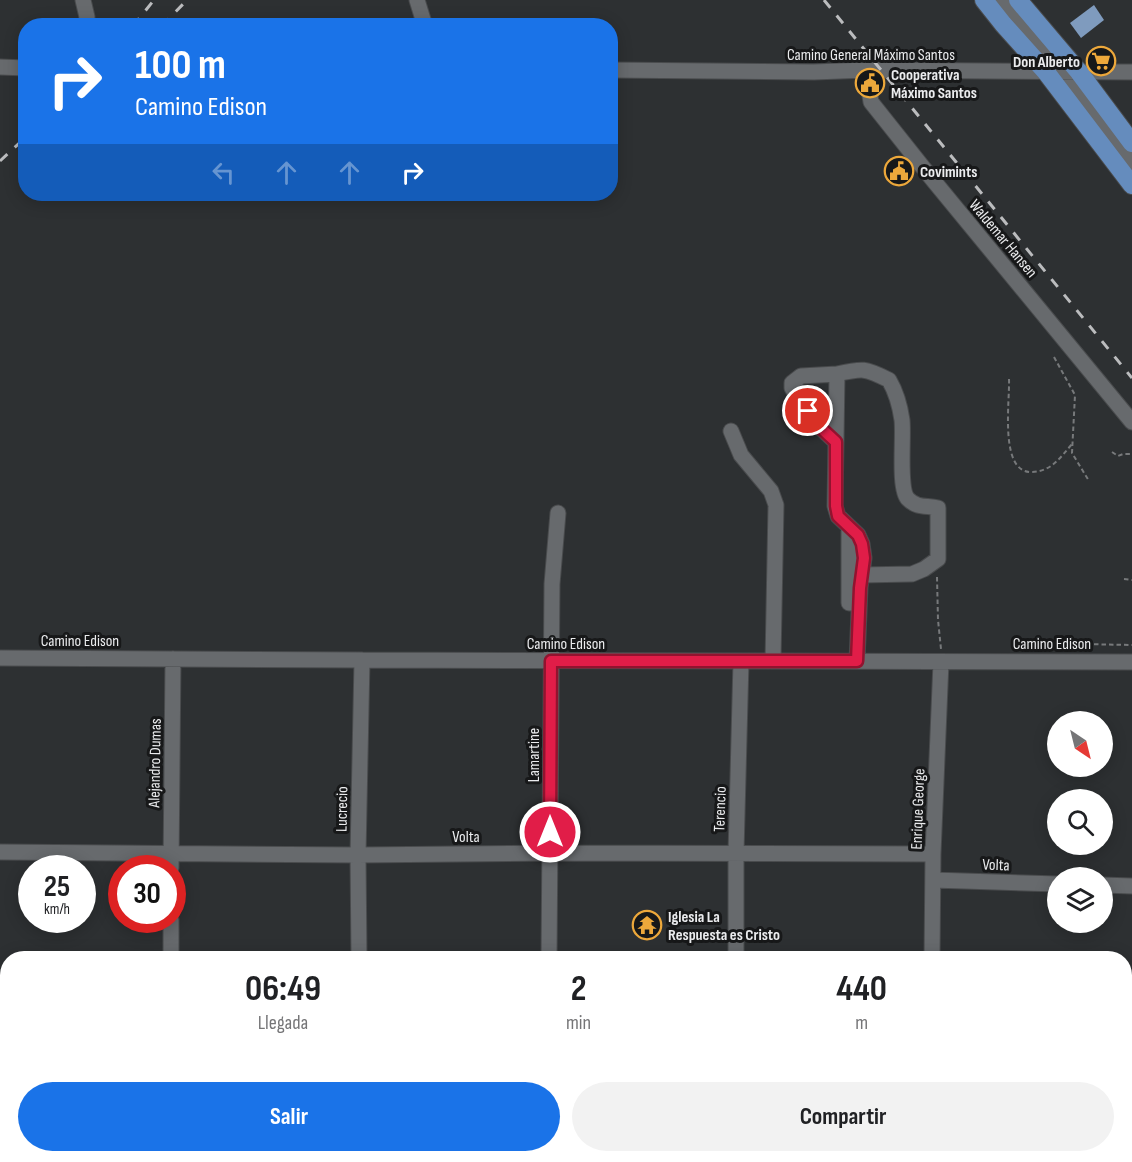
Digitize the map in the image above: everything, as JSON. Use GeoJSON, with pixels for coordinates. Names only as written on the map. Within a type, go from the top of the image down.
{"type":"FeatureCollection","features":[{"type":"Feature","properties":{"kind":"main road"},"geometry":{"type":"LineString","coordinates":[[984,0],[1003,24],[1062,72],[1132,143]]}},
{"type":"Feature","properties":{"kind":"main road"},"geometry":{"type":"LineString","coordinates":[[1018,0],[1132,185]]}},
{"type":"Feature","properties":{"kind":"street"},"geometry":{"type":"LineString","coordinates":[[83,0],[87,18]]}},
{"type":"Feature","properties":{"kind":"street"},"geometry":{"type":"LineString","coordinates":[[417,0],[423,18]]}},
{"type":"Feature","properties":{"kind":"street"},"geometry":{"type":"LineString","coordinates":[[1002,0],[1062,72],[1132,164]]}},
{"type":"Feature","properties":{"kind":"street"},"geometry":{"type":"LineString","coordinates":[[0,67],[18,68]]}},
{"type":"Feature","properties":{"kind":"street","name":"Camino General Máximo Santos"},"geometry":{"type":"LineString","coordinates":[[618,70],[1132,72]]}},
{"type":"Feature","properties":{"kind":"street","name":"Waldemar Hansen"},"geometry":{"type":"LineString","coordinates":[[866,70],[871,102],[1132,422]]}},
{"type":"Feature","properties":{"kind":"street"},"geometry":{"type":"LineString","coordinates":[[836,442],[822,429],[792,388],[792,383],[801,376],[837,374],[860,369],[889,380],[898,400],[902,420],[903,487],[906,498],[924,507],[938,508],[938,559],[912,574],[861,575]]}},
{"type":"Feature","properties":{"kind":"street"},"geometry":{"type":"LineString","coordinates":[[837,374],[836,506],[838,516],[858,535],[864,558],[860,588],[857,661]]}},
{"type":"Feature","properties":{"kind":"street"},"geometry":{"type":"LineString","coordinates":[[731,431],[741,455],[771,491],[776,505],[773,661]]}},
{"type":"Feature","properties":{"kind":"street","name":"Lamartine"},"geometry":{"type":"LineString","coordinates":[[549,951],[552,584],[558,513]]}},
{"type":"Feature","properties":{"kind":"street"},"geometry":{"type":"LineString","coordinates":[[849,527],[849,617],[854,623],[859,624]]}},
{"type":"Feature","properties":{"kind":"street","name":"Camino Edison"},"geometry":{"type":"LineString","coordinates":[[0,657],[1132,662]]}},
{"type":"Feature","properties":{"kind":"street","name":"Alejandro Dumas"},"geometry":{"type":"LineString","coordinates":[[171,855],[173,658]]}},
{"type":"Feature","properties":{"kind":"street","name":"Lucrecio"},"geometry":{"type":"LineString","coordinates":[[359,951],[358,855],[362,660]]}},
{"type":"Feature","properties":{"kind":"street","name":"Terencio"},"geometry":{"type":"LineString","coordinates":[[736,951],[741,662]]}},
{"type":"Feature","properties":{"kind":"street","name":"Enrique George"},"geometry":{"type":"LineString","coordinates":[[932,951],[933,854],[941,662]]}},
{"type":"Feature","properties":{"kind":"street","name":"Volta"},"geometry":{"type":"LineString","coordinates":[[0,852],[108,858]]}},
{"type":"Feature","properties":{"kind":"street","name":"Volta"},"geometry":{"type":"LineString","coordinates":[[186,861],[358,855],[550,853],[933,854]]}},
{"type":"Feature","properties":{"kind":"street","name":"Volta"},"geometry":{"type":"LineString","coordinates":[[933,880],[1047,884]]}},
{"type":"Feature","properties":{"kind":"street"},"geometry":{"type":"LineString","coordinates":[[1113,885],[1132,886]]}},
{"type":"Feature","properties":{"kind":"street"},"geometry":{"type":"LineString","coordinates":[[171,933],[171,951]]}},
{"type":"Feature","properties":{"kind":"path"},"geometry":{"type":"LineString","coordinates":[[1054,357],[1075,395],[1072,453],[1089,481]]}},
{"type":"Feature","properties":{"kind":"path"},"geometry":{"type":"LineString","coordinates":[[1009,379],[1009,446],[1017,467],[1025,472],[1043,471],[1053,466],[1072,444]]}},
{"type":"Feature","properties":{"kind":"path"},"geometry":{"type":"LineString","coordinates":[[1112,452],[1118,456],[1132,454]]}},
{"type":"Feature","properties":{"kind":"path"},"geometry":{"type":"LineString","coordinates":[[938,559],[936,584],[941,662]]}},
{"type":"Feature","properties":{"kind":"path"},"geometry":{"type":"LineString","coordinates":[[1124,579],[1132,580]]}},
{"type":"Feature","properties":{"kind":"path"},"geometry":{"type":"LineString","coordinates":[[1079,644],[1132,645]]}},
{"type":"Feature","properties":{"kind":"building"},"geometry":{"type":"Polygon","coordinates":[[[1094,5],[1104,20],[1081,38],[1070,23],[1094,5]]]}},
{"type":"Feature","properties":{"kind":"railway"},"geometry":{"type":"LineString","coordinates":[[139,18],[154,0]]}},
{"type":"Feature","properties":{"kind":"railway"},"geometry":{"type":"LineString","coordinates":[[170,18],[187,0]]}},
{"type":"Feature","properties":{"kind":"railway"},"geometry":{"type":"LineString","coordinates":[[824,0],[1132,378]]}},
{"type":"Feature","properties":{"kind":"railway"},"geometry":{"type":"LineString","coordinates":[[0,161],[18,144]]}},
{"type":"Feature","properties":{"kind":"place","name":"Don Alberto"},"geometry":{"type":"Point","coordinates":[1101,61]}},
{"type":"Feature","properties":{"kind":"place","name":"Cooperativa Máximo Santos"},"geometry":{"type":"Point","coordinates":[870,83]}},
{"type":"Feature","properties":{"kind":"place","name":"Covimints"},"geometry":{"type":"Point","coordinates":[899,171]}},
{"type":"Feature","properties":{"kind":"place","name":"Iglesia La Respuesta es Cristo"},"geometry":{"type":"Point","coordinates":[647,925]}},
{"type":"Feature","properties":{"kind":"route"},"geometry":{"type":"LineString","coordinates":[[550,832],[551,661],[857,661],[860,588],[864,558],[862,544],[858,535],[838,516],[836,442],[808,411]]}}]}
